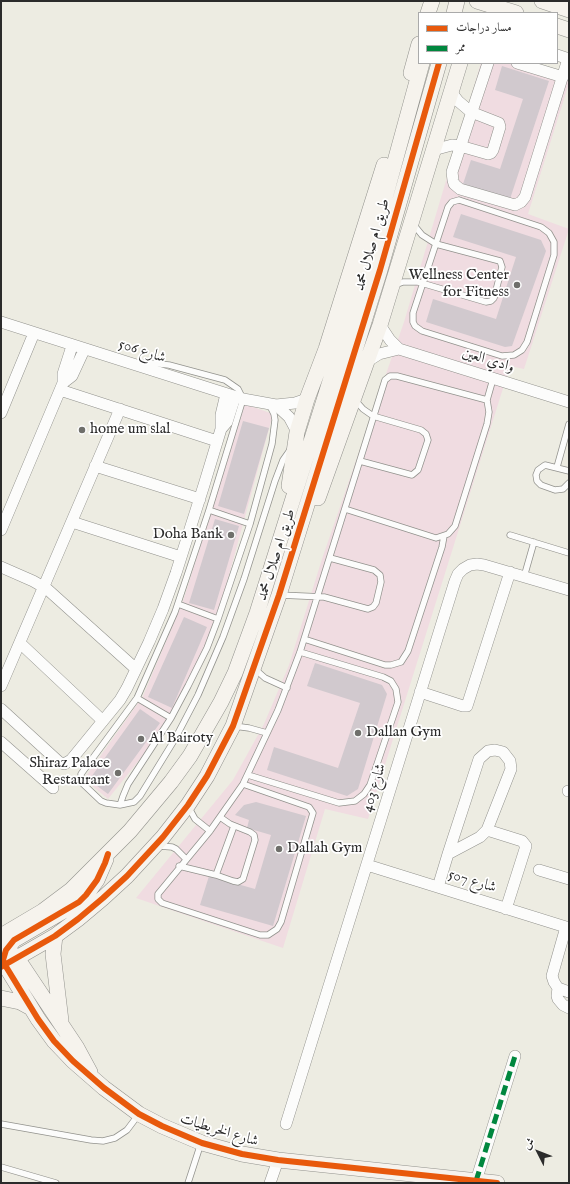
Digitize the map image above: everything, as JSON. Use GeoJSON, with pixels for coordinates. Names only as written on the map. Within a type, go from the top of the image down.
{"type":"FeatureCollection","features":[{"type":"Feature","properties":{"kind":"street"},"geometry":{"type":"LineString","coordinates":[[428,12],[432,1]]}},
{"type":"Feature","properties":{"kind":"street"},"geometry":{"type":"LineString","coordinates":[[435,12],[439,1]]}},
{"type":"Feature","properties":{"kind":"street"},"geometry":{"type":"LineString","coordinates":[[454,12],[457,1]]}},
{"type":"Feature","properties":{"kind":"street"},"geometry":{"type":"LineString","coordinates":[[472,12],[476,1],[509,12]]}},
{"type":"Feature","properties":{"kind":"street"},"geometry":{"type":"LineString","coordinates":[[542,1],[569,10]]}},
{"type":"Feature","properties":{"kind":"street"},"geometry":{"type":"LineString","coordinates":[[558,26],[569,30]]}},
{"type":"Feature","properties":{"kind":"street"},"geometry":{"type":"LineString","coordinates":[[418,47],[362,235],[326,349],[307,399],[296,437],[288,493],[295,519],[313,507],[321,492],[368,361],[392,287],[460,64]]}},
{"type":"Feature","properties":{"kind":"street"},"geometry":{"type":"LineString","coordinates":[[488,64],[452,172],[453,180],[457,187],[464,191],[512,206],[521,202],[525,197],[562,77],[569,59],[558,55]]}},
{"type":"Feature","properties":{"kind":"street","name":"طريق ام صلال محمد"},"geometry":{"type":"LineString","coordinates":[[373,268],[422,64]]}},
{"type":"Feature","properties":{"kind":"street","name":"طريق ام صلال محمد"},"geometry":{"type":"LineString","coordinates":[[5,954],[43,911],[66,894],[108,854],[151,807],[190,756],[221,702],[247,643],[295,519],[373,268],[439,64]]}},
{"type":"Feature","properties":{"kind":"street"},"geometry":{"type":"LineString","coordinates":[[520,64],[562,77]]}},
{"type":"Feature","properties":{"kind":"street"},"geometry":{"type":"LineString","coordinates":[[432,153],[445,146],[460,146],[488,154],[493,152],[500,127],[499,123],[471,112],[458,101],[451,92]]}},
{"type":"Feature","properties":{"kind":"street","name":"شارع 506"},"geometry":{"type":"LineString","coordinates":[[1,322],[84,350],[235,397],[272,405],[289,404],[307,399]]}},
{"type":"Feature","properties":{"kind":"street"},"geometry":{"type":"LineString","coordinates":[[380,324],[390,340],[399,349]]}},
{"type":"Feature","properties":{"kind":"street"},"geometry":{"type":"LineString","coordinates":[[1,412],[34,333]]}},
{"type":"Feature","properties":{"kind":"street"},"geometry":{"type":"LineString","coordinates":[[1,530],[62,387],[63,374],[72,346]]}},
{"type":"Feature","properties":{"kind":"street"},"geometry":{"type":"LineString","coordinates":[[368,361],[386,351],[399,349]]}},
{"type":"Feature","properties":{"kind":"street","name":"وادي العين"},"geometry":{"type":"LineString","coordinates":[[399,349],[569,402]]}},
{"type":"Feature","properties":{"kind":"street"},"geometry":{"type":"LineString","coordinates":[[62,387],[72,376],[84,350]]}},
{"type":"Feature","properties":{"kind":"street"},"geometry":{"type":"LineString","coordinates":[[62,387],[120,409],[217,440]]}},
{"type":"Feature","properties":{"kind":"street"},"geometry":{"type":"LineString","coordinates":[[1,709],[59,762],[64,764],[71,760],[120,700],[164,609],[221,430],[220,414],[235,397]]}},
{"type":"Feature","properties":{"kind":"street"},"geometry":{"type":"LineString","coordinates":[[272,405],[289,417],[296,437]]}},
{"type":"Feature","properties":{"kind":"street"},"geometry":{"type":"LineString","coordinates":[[1,686],[120,409]]}},
{"type":"Feature","properties":{"kind":"street"},"geometry":{"type":"LineString","coordinates":[[95,466],[200,499]]}},
{"type":"Feature","properties":{"kind":"street","name":"طريق ام صلال محمد"},"geometry":{"type":"LineString","coordinates":[[5,954],[55,936],[103,898],[128,876],[172,827],[188,805],[207,776],[233,726],[279,595],[295,519]]}},
{"type":"Feature","properties":{"kind":"street"},"geometry":{"type":"LineString","coordinates":[[72,522],[181,557]]}},
{"type":"Feature","properties":{"kind":"street","name":"شارع 403"},"geometry":{"type":"LineString","coordinates":[[286,1124],[458,574],[470,565],[477,564],[510,572],[569,590]]}},
{"type":"Feature","properties":{"kind":"street"},"geometry":{"type":"LineString","coordinates":[[1,567],[43,586],[136,669]]}},
{"type":"Feature","properties":{"kind":"street"},"geometry":{"type":"LineString","coordinates":[[420,692],[467,706],[510,572]]}},
{"type":"Feature","properties":{"kind":"street"},"geometry":{"type":"LineString","coordinates":[[20,643],[103,721]]}},
{"type":"Feature","properties":{"kind":"street"},"geometry":{"type":"LineString","coordinates":[[1,742],[53,788]]}},
{"type":"Feature","properties":{"kind":"street"},"geometry":{"type":"LineString","coordinates":[[438,887],[448,854],[479,759],[488,751],[495,750],[503,752],[510,761],[511,768],[487,830],[480,837],[448,854]]}},
{"type":"Feature","properties":{"kind":"street"},"geometry":{"type":"LineString","coordinates":[[487,830],[522,841],[526,846],[506,909]]}},
{"type":"Feature","properties":{"kind":"street","name":"شارع 507"},"geometry":{"type":"LineString","coordinates":[[367,865],[567,928]]}},
{"type":"Feature","properties":{"kind":"street"},"geometry":{"type":"LineString","coordinates":[[539,870],[569,877]]}},
{"type":"Feature","properties":{"kind":"street"},"geometry":{"type":"LineString","coordinates":[[567,928],[552,973],[552,979],[558,988],[569,992]]}},
{"type":"Feature","properties":{"kind":"street"},"geometry":{"type":"LineString","coordinates":[[55,936],[53,954],[62,1024]]}},
{"type":"Feature","properties":{"kind":"street","name":"شارع الخريطيات"},"geometry":{"type":"LineString","coordinates":[[5,954],[31,1008],[54,1041],[73,1061],[116,1098],[139,1114],[162,1126],[202,1143],[242,1154],[278,1160],[433,1179],[497,1183]]}},
{"type":"Feature","properties":{"kind":"street","name":"شارع الخريطيات"},"geometry":{"type":"LineString","coordinates":[[5,954],[62,1024],[93,1078]]}},
{"type":"Feature","properties":{"kind":"street"},"geometry":{"type":"LineString","coordinates":[[558,988],[558,1000],[569,1008]]}},
{"type":"Feature","properties":{"kind":"street"},"geometry":{"type":"LineString","coordinates":[[1,998],[20,1002],[31,1008]]}},
{"type":"Feature","properties":{"kind":"street"},"geometry":{"type":"LineString","coordinates":[[476,1181],[515,1056]]}},
{"type":"Feature","properties":{"kind":"street"},"geometry":{"type":"LineString","coordinates":[[270,1183],[278,1160]]}},
{"type":"Feature","properties":{"kind":"lane"},"geometry":{"type":"LineString","coordinates":[[459,200],[541,227],[549,233],[554,242],[554,255],[525,346],[514,355],[502,356],[418,329],[415,326],[413,318],[423,283],[448,207],[452,202],[459,200]]}},
{"type":"Feature","properties":{"kind":"lane"},"geometry":{"type":"LineString","coordinates":[[392,287],[403,282],[411,281],[423,283],[486,302],[491,301],[494,298],[502,267],[500,261],[436,244],[422,235],[412,221]]}},
{"type":"Feature","properties":{"kind":"lane"},"geometry":{"type":"LineString","coordinates":[[132,364],[150,362],[169,365],[225,380],[238,389],[209,510],[178,604],[137,698],[81,774],[80,779],[82,784],[96,797],[106,803],[120,805],[131,804],[140,796],[175,739],[198,695],[234,609],[278,470],[296,437]]}},
{"type":"Feature","properties":{"kind":"lane"},"geometry":{"type":"LineString","coordinates":[[243,784],[306,806],[313,814],[281,922],[277,929],[268,935],[260,935],[160,901],[157,897],[159,891],[210,831],[243,784],[287,688],[318,596],[384,383],[390,376],[396,376],[487,400]]}},
{"type":"Feature","properties":{"kind":"lane"},"geometry":{"type":"LineString","coordinates":[[344,509],[436,538],[444,536],[452,531],[455,526],[487,424],[489,412],[487,400],[494,379]]}},
{"type":"Feature","properties":{"kind":"lane"},"geometry":{"type":"LineString","coordinates":[[354,399],[363,409],[374,416],[421,430],[427,437],[427,444],[418,470],[412,475],[360,461]]}},
{"type":"Feature","properties":{"kind":"lane"},"geometry":{"type":"LineString","coordinates":[[120,805],[128,784],[172,718],[204,655],[218,619],[250,524],[274,432],[275,420],[272,405]]}},
{"type":"Feature","properties":{"kind":"lane"},"geometry":{"type":"LineString","coordinates":[[557,467],[569,424]]}},
{"type":"Feature","properties":{"kind":"lane"},"geometry":{"type":"LineString","coordinates":[[569,471],[548,465],[540,467],[536,475],[539,483],[558,490],[566,488],[569,483]]}},
{"type":"Feature","properties":{"kind":"lane"},"geometry":{"type":"LineString","coordinates":[[209,510],[250,524]]}},
{"type":"Feature","properties":{"kind":"lane"},"geometry":{"type":"LineString","coordinates":[[304,639],[386,665],[401,662],[408,652],[442,547],[444,536]]}},
{"type":"Feature","properties":{"kind":"lane"},"geometry":{"type":"LineString","coordinates":[[510,536],[569,553]]}},
{"type":"Feature","properties":{"kind":"lane"},"geometry":{"type":"LineString","coordinates":[[524,577],[534,542]]}},
{"type":"Feature","properties":{"kind":"lane"},"geometry":{"type":"LineString","coordinates":[[279,595],[318,596],[335,599],[368,609],[373,607],[376,603],[382,582],[378,572],[330,558]]}},
{"type":"Feature","properties":{"kind":"lane"},"geometry":{"type":"LineString","coordinates":[[178,604],[218,619]]}},
{"type":"Feature","properties":{"kind":"lane"},"geometry":{"type":"LineString","coordinates":[[248,775],[340,803],[350,802],[360,798],[370,785],[398,702],[396,689],[391,681],[383,677],[300,652]]}},
{"type":"Feature","properties":{"kind":"lane"},"geometry":{"type":"LineString","coordinates":[[254,668],[265,678],[287,688]]}},
{"type":"Feature","properties":{"kind":"lane"},"geometry":{"type":"LineString","coordinates":[[137,698],[172,718]]}},
{"type":"Feature","properties":{"kind":"lane"},"geometry":{"type":"LineString","coordinates":[[233,726],[249,728],[267,733]]}},
{"type":"Feature","properties":{"kind":"lane"},"geometry":{"type":"LineString","coordinates":[[188,805],[192,816],[210,831]]}},
{"type":"Feature","properties":{"kind":"lane"},"geometry":{"type":"LineString","coordinates":[[179,866],[216,875],[236,882],[241,880],[244,876],[255,838],[252,833],[226,822],[220,817]]}},
{"type":"Feature","properties":{"kind":"lane"},"geometry":{"type":"LineString","coordinates":[[216,875],[234,826]]}},
{"type":"Feature","properties":{"kind":"lane"},"geometry":{"type":"LineString","coordinates":[[153,847],[162,845],[172,847],[186,859]]}},
{"type":"Feature","properties":{"kind":"lane"},"geometry":{"type":"LineString","coordinates":[[1,1124],[103,1141],[109,1140],[121,1134],[139,1114]]}},
{"type":"Feature","properties":{"kind":"lane"},"geometry":{"type":"LineString","coordinates":[[188,1183],[202,1143]]}},
{"type":"Feature","properties":{"kind":"lane"},"geometry":{"type":"LineString","coordinates":[[1,1167],[56,1183]]}},
{"type":"Feature","properties":{"kind":"shaded area"},"geometry":{"type":"Polygon","coordinates":[[[481,64],[528,64],[569,75],[569,83],[528,214],[569,229],[524,369],[510,366],[368,819],[325,809],[283,948],[136,898],[233,780],[264,724],[289,665],[322,559],[404,322],[481,64]]]}},
{"type":"Feature","properties":{"kind":"shaded area"},"geometry":{"type":"Polygon","coordinates":[[[245,404],[273,414],[219,612],[174,717],[108,799],[84,779],[143,696],[183,601],[245,404]]]}},
{"type":"Feature","properties":{"kind":"building"},"geometry":{"type":"Polygon","coordinates":[[[502,66],[549,81],[510,199],[463,184],[471,160],[500,169],[523,99],[495,90],[502,66]]]}},
{"type":"Feature","properties":{"kind":"building"},"geometry":{"type":"Polygon","coordinates":[[[461,214],[541,240],[546,251],[512,346],[505,347],[426,322],[433,299],[496,319],[516,257],[453,237],[461,214]]]}},
{"type":"Feature","properties":{"kind":"building"},"geometry":{"type":"Polygon","coordinates":[[[243,421],[269,428],[244,514],[218,506],[243,421]]]}},
{"type":"Feature","properties":{"kind":"building"},"geometry":{"type":"Polygon","coordinates":[[[215,519],[239,526],[214,610],[189,603],[215,519]]]}},
{"type":"Feature","properties":{"kind":"building"},"geometry":{"type":"Polygon","coordinates":[[[184,617],[207,627],[172,708],[148,697],[184,617]]]}},
{"type":"Feature","properties":{"kind":"building"},"geometry":{"type":"Polygon","coordinates":[[[315,663],[382,685],[387,694],[358,789],[347,796],[267,770],[274,747],[338,768],[360,703],[307,686],[315,663]]]}},
{"type":"Feature","properties":{"kind":"building"},"geometry":{"type":"Polygon","coordinates":[[[140,709],[160,723],[108,794],[89,780],[140,709]]]}},
{"type":"Feature","properties":{"kind":"building"},"geometry":{"type":"Polygon","coordinates":[[[256,802],[306,816],[273,926],[200,905],[209,876],[255,889],[271,835],[247,828],[249,820],[235,815],[244,805],[256,802]]]}},
{"type":"Feature","properties":{"kind":"marked path"},"geometry":{"type":"LineString","coordinates":[[476,1181],[515,1056]]}},
{"type":"Feature","properties":{"kind":"cycle path"},"geometry":{"type":"LineString","coordinates":[[1,967],[55,936],[78,919],[127,876],[163,837],[188,805],[207,776],[233,726],[279,595],[380,270],[439,64]]}},
{"type":"Feature","properties":{"kind":"cycle path"},"geometry":{"type":"LineString","coordinates":[[108,854],[97,880],[86,895],[79,902],[14,940],[6,950],[3,960],[38,1019],[54,1041],[73,1061],[104,1088],[139,1114],[162,1126],[202,1143],[242,1154],[278,1160],[497,1183]]}},
{"type":"Feature","properties":{"kind":"place","name":"Wellness Center for Fitness"},"geometry":{"type":"Point","coordinates":[517,285]}},
{"type":"Feature","properties":{"kind":"place","name":"home um slal"},"geometry":{"type":"Point","coordinates":[82,430]}},
{"type":"Feature","properties":{"kind":"place","name":"Doha Bank"},"geometry":{"type":"Point","coordinates":[231,535]}},
{"type":"Feature","properties":{"kind":"place","name":"Dallan Gym"},"geometry":{"type":"Point","coordinates":[358,733]}},
{"type":"Feature","properties":{"kind":"place","name":"Al Bairoty"},"geometry":{"type":"Point","coordinates":[141,739]}},
{"type":"Feature","properties":{"kind":"place","name":"Shiraz Palace Restaurant"},"geometry":{"type":"Point","coordinates":[118,773]}},
{"type":"Feature","properties":{"kind":"place","name":"Dallah Gym"},"geometry":{"type":"Point","coordinates":[279,849]}}]}
